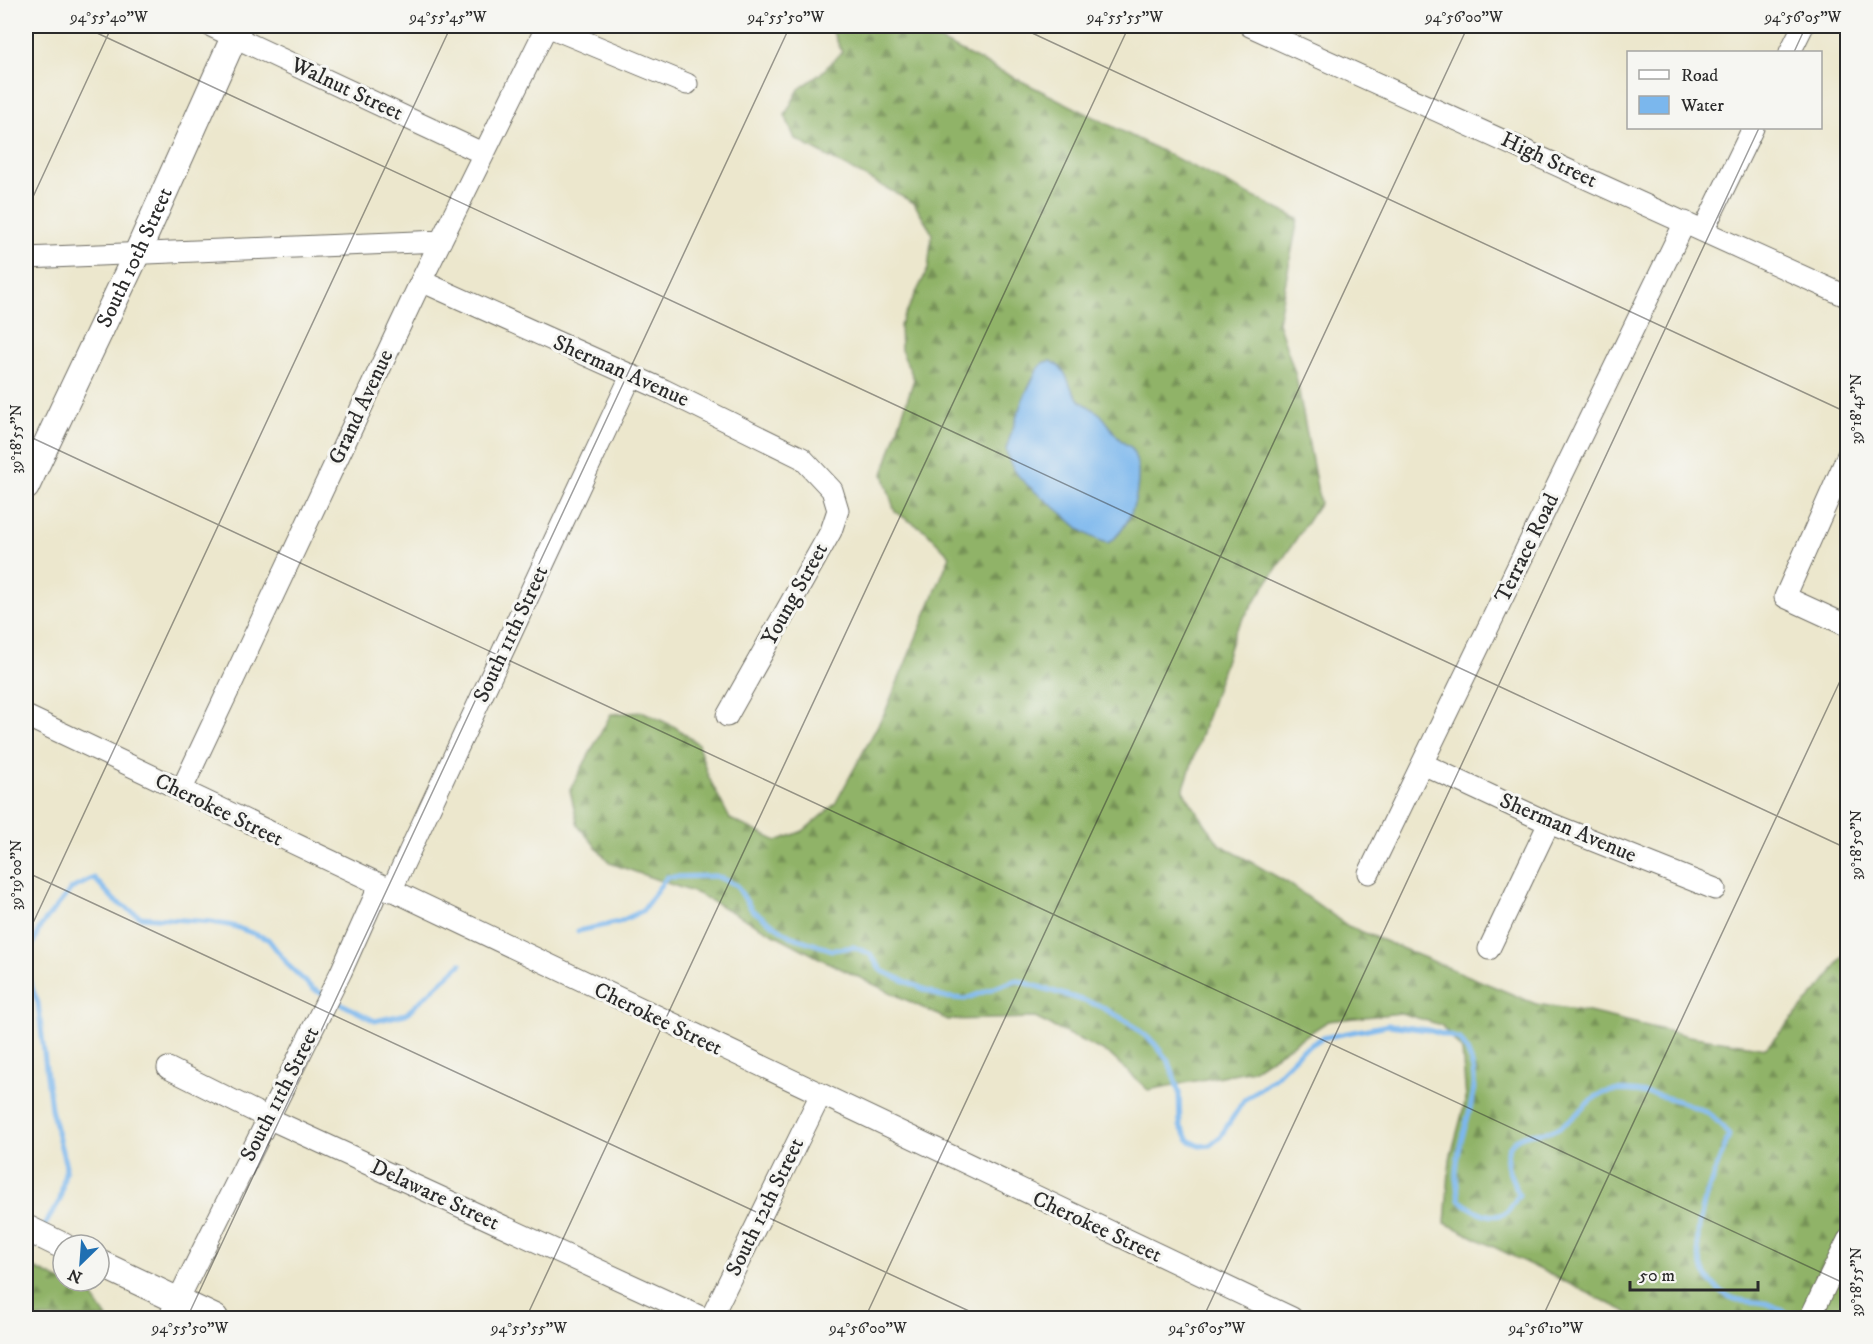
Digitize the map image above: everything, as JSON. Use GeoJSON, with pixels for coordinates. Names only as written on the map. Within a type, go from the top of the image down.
{"type":"FeatureCollection","features":[{"type":"Feature","properties":{"kind":"street","name":"Walnut Street"},"geometry":{"type":"LineString","coordinates":[[211,26],[237,31],[482,153]]}},
{"type":"Feature","properties":{"kind":"street"},"geometry":{"type":"LineString","coordinates":[[547,26],[687,84]]}},
{"type":"Feature","properties":{"kind":"street","name":"Grand Avenue"},"geometry":{"type":"LineString","coordinates":[[181,791],[482,153],[547,26]]}},
{"type":"Feature","properties":{"kind":"street","name":"High Street"},"geometry":{"type":"LineString","coordinates":[[1250,26],[1848,297]]}},
{"type":"Feature","properties":{"kind":"street"},"geometry":{"type":"LineString","coordinates":[[1790,51],[1803,26]]}},
{"type":"Feature","properties":{"kind":"street","name":"South 10th Street"},"geometry":{"type":"LineString","coordinates":[[26,487],[138,251],[237,31]]}},
{"type":"Feature","properties":{"kind":"street","name":"Terrace Road"},"geometry":{"type":"LineString","coordinates":[[1369,873],[1694,227],[1752,129]]}},
{"type":"Feature","properties":{"kind":"street"},"geometry":{"type":"LineString","coordinates":[[26,258],[138,251],[441,241]]}},
{"type":"Feature","properties":{"kind":"street","name":"Sherman Avenue"},"geometry":{"type":"LineString","coordinates":[[421,281],[772,442],[802,458],[816,472]]}},
{"type":"Feature","properties":{"kind":"street","name":"South 11th Street"},"geometry":{"type":"LineString","coordinates":[[174,1310],[341,972],[385,889],[631,376]]}},
{"type":"Feature","properties":{"kind":"street"},"geometry":{"type":"LineString","coordinates":[[1848,455],[1785,597],[1848,626]]}},
{"type":"Feature","properties":{"kind":"street","name":"Young Street"},"geometry":{"type":"LineString","coordinates":[[727,716],[831,531],[838,510],[832,490],[816,472]]}},
{"type":"Feature","properties":{"kind":"street","name":"Cherokee Street"},"geometry":{"type":"LineString","coordinates":[[26,716],[820,1096],[1263,1313],[1292,1318]]}},
{"type":"Feature","properties":{"kind":"street","name":"Sherman Avenue"},"geometry":{"type":"LineString","coordinates":[[1423,764],[1549,823],[1715,889]]}},
{"type":"Feature","properties":{"kind":"street"},"geometry":{"type":"LineString","coordinates":[[1489,949],[1549,823]]}},
{"type":"Feature","properties":{"kind":"street","name":"Delaware Street"},"geometry":{"type":"LineString","coordinates":[[168,1068],[268,1118],[703,1318]]}},
{"type":"Feature","properties":{"kind":"street","name":"South 12th Street"},"geometry":{"type":"LineString","coordinates":[[711,1318],[820,1096]]}},
{"type":"Feature","properties":{"kind":"street"},"geometry":{"type":"LineString","coordinates":[[26,1229],[51,1240]]}},
{"type":"Feature","properties":{"kind":"street"},"geometry":{"type":"LineString","coordinates":[[1813,1313],[1848,1240]]}},
{"type":"Feature","properties":{"kind":"street"},"geometry":{"type":"LineString","coordinates":[[111,1271],[174,1310],[215,1318]]}},
{"type":"Feature","properties":{"kind":"green space"},"geometry":{"type":"Polygon","coordinates":[[[830,26],[911,26],[1298,219],[1278,322],[1296,376],[1320,503],[1235,631],[1183,791],[1219,844],[1288,883],[1348,926],[1536,1004],[1589,1012],[1689,1036],[1766,1048],[1825,982],[1847,950],[1847,1318],[1639,1318],[1445,1223],[1450,1159],[1466,1099],[1462,1050],[1441,1025],[1401,1013],[1328,1021],[1253,1070],[1148,1090],[1109,1054],[1035,1018],[948,1020],[823,960],[698,894],[610,863],[578,826],[570,790],[611,714],[644,712],[675,727],[698,744],[708,776],[730,819],[777,841],[803,831],[835,804],[886,710],[950,556],[926,531],[895,512],[883,474],[914,379],[901,350],[900,325],[928,269],[932,233],[914,203],[795,139],[785,115],[799,89],[820,74],[842,52],[830,26]]]}},
{"type":"Feature","properties":{"kind":"green space"},"geometry":{"type":"Polygon","coordinates":[[[26,1264],[51,1276],[51,1293],[86,1293],[92,1296],[107,1318],[26,1318],[26,1264]]]}},
{"type":"Feature","properties":{"kind":"water"},"geometry":{"type":"Polygon","coordinates":[[[1051,361],[1064,373],[1079,400],[1100,414],[1118,437],[1132,448],[1136,459],[1138,481],[1132,511],[1116,537],[1108,543],[1084,532],[1031,488],[1017,475],[1008,458],[1006,449],[1022,401],[1037,370],[1044,362],[1051,361]]]}},
{"type":"Feature","properties":{"kind":"waterway"},"geometry":{"type":"LineString","coordinates":[[578,931],[619,922],[642,911],[667,877],[716,876],[736,885],[752,910],[790,936],[832,950],[854,947],[870,954],[882,971],[942,997],[965,999],[1016,980],[1098,1005],[1130,1023],[1154,1043],[1169,1062],[1179,1092],[1180,1126],[1190,1141],[1200,1146],[1210,1145],[1220,1137],[1244,1100],[1275,1077],[1301,1051],[1322,1038],[1388,1025],[1428,1030],[1460,1039],[1469,1056],[1474,1073],[1474,1089],[1458,1154],[1456,1172],[1459,1200],[1476,1211],[1489,1215],[1496,1216],[1508,1211],[1519,1195],[1507,1165],[1508,1152],[1514,1141],[1531,1134],[1556,1129],[1569,1121],[1593,1098],[1610,1092],[1639,1092],[1672,1099],[1713,1117],[1729,1135],[1700,1220],[1698,1242],[1701,1263],[1710,1281],[1728,1296],[1743,1301],[1768,1304],[1797,1318]]}},
{"type":"Feature","properties":{"kind":"waterway"},"geometry":{"type":"LineString","coordinates":[[43,1228],[60,1200],[66,1166],[51,1109],[38,1003],[27,976],[28,955],[40,927],[71,889],[94,878],[115,901],[141,917],[212,922],[233,926],[268,939],[290,967],[313,989],[323,994]]}},
{"type":"Feature","properties":{"kind":"waterway"},"geometry":{"type":"LineString","coordinates":[[332,999],[375,1021],[406,1014],[461,964]]}},
{"type":"Feature","properties":{"kind":"waterway"},"geometry":{"type":"LineString","coordinates":[[26,1260],[36,1242]]}}]}
